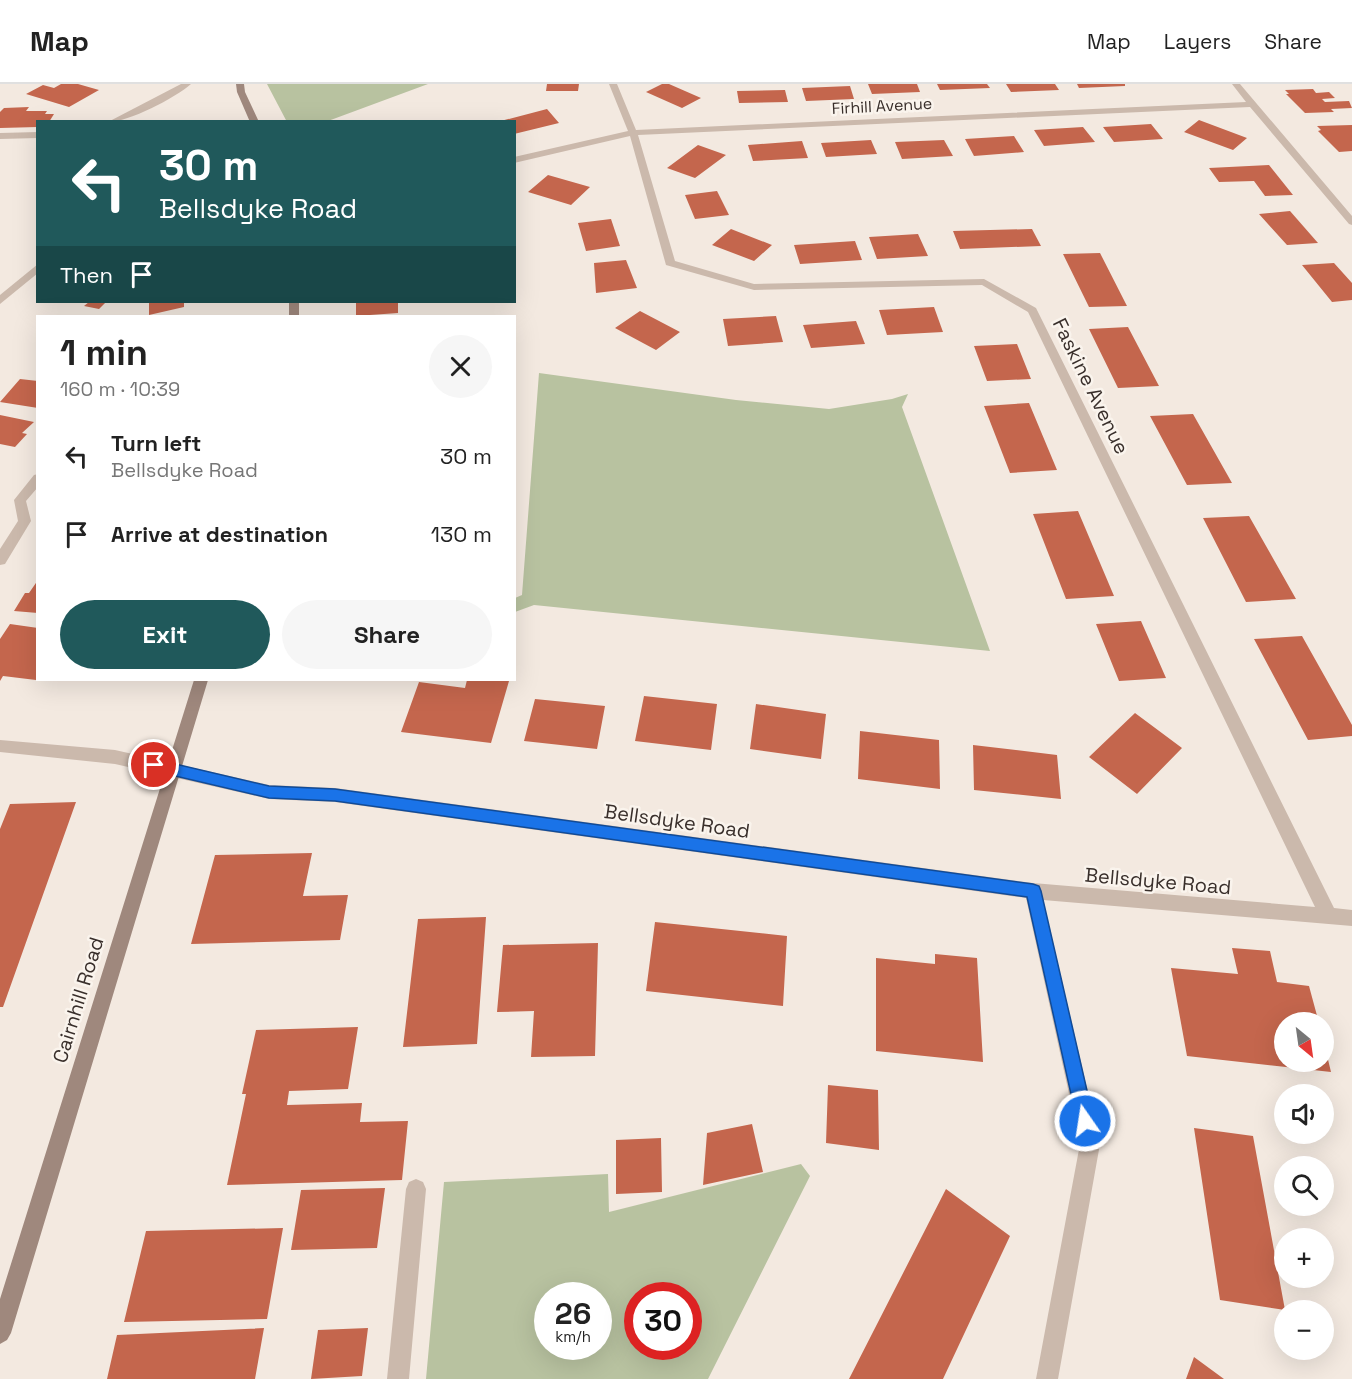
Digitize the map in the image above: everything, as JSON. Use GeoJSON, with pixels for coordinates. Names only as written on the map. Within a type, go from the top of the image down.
{"type":"FeatureCollection","features":[{"type":"Feature","properties":{"kind":"main road"},"geometry":{"type":"LineString","coordinates":[[240,84],[241,92],[254,120]]}},
{"type":"Feature","properties":{"kind":"main road","name":"Cairnhill Road"},"geometry":{"type":"LineString","coordinates":[[0,1333],[201,681]]}},
{"type":"Feature","properties":{"kind":"street"},"geometry":{"type":"LineString","coordinates":[[117,120],[187,84]]}},
{"type":"Feature","properties":{"kind":"street","name":"Faskine Avenue"},"geometry":{"type":"LineString","coordinates":[[613,84],[633,133],[670,263],[754,287],[984,282],[1032,310],[1329,917]]}},
{"type":"Feature","properties":{"kind":"street"},"geometry":{"type":"LineString","coordinates":[[1236,84],[1352,222]]}},
{"type":"Feature","properties":{"kind":"street","name":"Firhill Avenue"},"geometry":{"type":"LineString","coordinates":[[516,160],[633,133],[1253,104]]}},
{"type":"Feature","properties":{"kind":"street"},"geometry":{"type":"LineString","coordinates":[[0,136],[36,135]]}},
{"type":"Feature","properties":{"kind":"street"},"geometry":{"type":"LineString","coordinates":[[0,301],[36,269]]}},
{"type":"Feature","properties":{"kind":"street"},"geometry":{"type":"LineString","coordinates":[[0,560],[25,521],[20,500],[36,480]]}},
{"type":"Feature","properties":{"kind":"street","name":"Bellsdyke Road"},"geometry":{"type":"LineString","coordinates":[[0,746],[115,757],[269,792],[335,795],[1033,891],[1352,918]]}},
{"type":"Feature","properties":{"kind":"street"},"geometry":{"type":"LineString","coordinates":[[1033,891],[1090,1144],[1047,1379]]}},
{"type":"Feature","properties":{"kind":"street"},"geometry":{"type":"LineString","coordinates":[[398,1379],[416,1189]]}},
{"type":"Feature","properties":{"kind":"green space"},"geometry":{"type":"Polygon","coordinates":[[[267,84],[428,84],[331,120],[286,120],[267,84]]]}},
{"type":"Feature","properties":{"kind":"green space"},"geometry":{"type":"Polygon","coordinates":[[[539,373],[736,400],[829,409],[892,399],[908,394],[902,407],[990,651],[534,605],[516,612],[516,598],[522,595],[539,373]]]}},
{"type":"Feature","properties":{"kind":"green space"},"geometry":{"type":"Polygon","coordinates":[[[801,1164],[810,1176],[708,1379],[426,1379],[444,1182],[608,1174],[609,1212],[801,1164]]]}},
{"type":"Feature","properties":{"kind":"building"},"geometry":{"type":"Polygon","coordinates":[[[61,84],[78,84],[99,90],[69,107],[26,94],[43,85],[54,88],[61,84]]]}},
{"type":"Feature","properties":{"kind":"building"},"geometry":{"type":"Polygon","coordinates":[[[547,84],[579,84],[578,91],[546,91],[547,84]]]}},
{"type":"Feature","properties":{"kind":"building"},"geometry":{"type":"Polygon","coordinates":[[[662,84],[669,84],[701,98],[682,108],[646,92],[662,84]]]}},
{"type":"Feature","properties":{"kind":"building"},"geometry":{"type":"Polygon","coordinates":[[[868,84],[917,84],[920,92],[872,94],[868,84]]]}},
{"type":"Feature","properties":{"kind":"building"},"geometry":{"type":"Polygon","coordinates":[[[937,84],[987,84],[990,88],[940,90],[937,84]]]}},
{"type":"Feature","properties":{"kind":"building"},"geometry":{"type":"Polygon","coordinates":[[[1006,84],[1055,84],[1059,90],[1011,92],[1006,84]]]}},
{"type":"Feature","properties":{"kind":"building"},"geometry":{"type":"Polygon","coordinates":[[[1077,84],[1125,84],[1125,86],[1079,88],[1077,84]]]}},
{"type":"Feature","properties":{"kind":"building"},"geometry":{"type":"Polygon","coordinates":[[[850,86],[854,99],[806,101],[802,88],[850,86]]]}},
{"type":"Feature","properties":{"kind":"building"},"geometry":{"type":"Polygon","coordinates":[[[1313,89],[1316,93],[1329,92],[1335,98],[1322,99],[1325,102],[1349,101],[1352,108],[1331,109],[1334,112],[1305,113],[1286,94],[1289,94],[1285,90],[1313,89]]]}},
{"type":"Feature","properties":{"kind":"building"},"geometry":{"type":"Polygon","coordinates":[[[785,90],[788,102],[739,103],[737,91],[785,90]]]}},
{"type":"Feature","properties":{"kind":"building"},"geometry":{"type":"Polygon","coordinates":[[[29,107],[26,111],[47,111],[45,114],[54,114],[50,120],[36,120],[36,127],[0,128],[0,112],[4,108],[29,107]]]}},
{"type":"Feature","properties":{"kind":"building"},"geometry":{"type":"Polygon","coordinates":[[[547,109],[559,123],[516,134],[516,120],[505,120],[547,109]]]}},
{"type":"Feature","properties":{"kind":"building"},"geometry":{"type":"Polygon","coordinates":[[[1199,120],[1247,138],[1233,150],[1184,132],[1199,120]]]}},
{"type":"Feature","properties":{"kind":"building"},"geometry":{"type":"Polygon","coordinates":[[[1151,124],[1163,139],[1114,142],[1103,127],[1151,124]]]}},
{"type":"Feature","properties":{"kind":"building"},"geometry":{"type":"Polygon","coordinates":[[[1352,125],[1352,151],[1339,152],[1318,131],[1321,130],[1317,126],[1352,125]]]}},
{"type":"Feature","properties":{"kind":"building"},"geometry":{"type":"Polygon","coordinates":[[[1083,127],[1095,142],[1044,146],[1034,130],[1083,127]]]}},
{"type":"Feature","properties":{"kind":"building"},"geometry":{"type":"Polygon","coordinates":[[[1014,136],[1024,152],[974,156],[965,139],[1014,136]]]}},
{"type":"Feature","properties":{"kind":"building"},"geometry":{"type":"Polygon","coordinates":[[[871,140],[877,154],[826,157],[821,143],[871,140]]]}},
{"type":"Feature","properties":{"kind":"building"},"geometry":{"type":"Polygon","coordinates":[[[944,140],[953,156],[902,159],[895,142],[944,140]]]}},
{"type":"Feature","properties":{"kind":"building"},"geometry":{"type":"Polygon","coordinates":[[[802,141],[808,158],[753,161],[748,145],[802,141]]]}},
{"type":"Feature","properties":{"kind":"building"},"geometry":{"type":"Polygon","coordinates":[[[698,145],[726,155],[695,178],[667,168],[698,145]]]}},
{"type":"Feature","properties":{"kind":"building"},"geometry":{"type":"Polygon","coordinates":[[[1269,165],[1293,195],[1265,196],[1254,181],[1219,182],[1209,168],[1269,165]]]}},
{"type":"Feature","properties":{"kind":"building"},"geometry":{"type":"Polygon","coordinates":[[[548,175],[590,187],[571,205],[528,192],[548,175]]]}},
{"type":"Feature","properties":{"kind":"building"},"geometry":{"type":"Polygon","coordinates":[[[717,191],[729,215],[695,219],[685,195],[717,191]]]}},
{"type":"Feature","properties":{"kind":"building"},"geometry":{"type":"Polygon","coordinates":[[[1290,211],[1318,243],[1287,245],[1259,214],[1290,211]]]}},
{"type":"Feature","properties":{"kind":"building"},"geometry":{"type":"Polygon","coordinates":[[[611,219],[620,246],[586,251],[578,223],[611,219]]]}},
{"type":"Feature","properties":{"kind":"building"},"geometry":{"type":"Polygon","coordinates":[[[731,229],[772,245],[754,261],[712,245],[731,229]]]}},
{"type":"Feature","properties":{"kind":"building"},"geometry":{"type":"Polygon","coordinates":[[[1032,229],[1041,246],[960,249],[953,231],[1032,229]]]}},
{"type":"Feature","properties":{"kind":"building"},"geometry":{"type":"Polygon","coordinates":[[[918,234],[928,256],[877,259],[869,237],[918,234]]]}},
{"type":"Feature","properties":{"kind":"building"},"geometry":{"type":"Polygon","coordinates":[[[855,241],[862,260],[800,264],[794,245],[855,241]]]}},
{"type":"Feature","properties":{"kind":"building"},"geometry":{"type":"Polygon","coordinates":[[[1100,253],[1127,306],[1089,307],[1063,254],[1100,253]]]}},
{"type":"Feature","properties":{"kind":"building"},"geometry":{"type":"Polygon","coordinates":[[[626,260],[637,288],[596,293],[594,263],[626,260]]]}},
{"type":"Feature","properties":{"kind":"building"},"geometry":{"type":"Polygon","coordinates":[[[1334,263],[1352,283],[1352,300],[1332,302],[1302,265],[1334,263]]]}},
{"type":"Feature","properties":{"kind":"building"},"geometry":{"type":"Polygon","coordinates":[[[88,303],[105,303],[99,309],[84,306],[88,303]]]}},
{"type":"Feature","properties":{"kind":"building"},"geometry":{"type":"Polygon","coordinates":[[[149,303],[184,303],[184,307],[149,315],[149,303]]]}},
{"type":"Feature","properties":{"kind":"building"},"geometry":{"type":"Polygon","coordinates":[[[356,303],[398,303],[398,313],[356,315],[356,303]]]}},
{"type":"Feature","properties":{"kind":"building"},"geometry":{"type":"Polygon","coordinates":[[[934,307],[943,332],[887,335],[879,310],[934,307]]]}},
{"type":"Feature","properties":{"kind":"building"},"geometry":{"type":"Polygon","coordinates":[[[640,311],[680,332],[656,350],[615,328],[640,311]]]}},
{"type":"Feature","properties":{"kind":"building"},"geometry":{"type":"Polygon","coordinates":[[[776,316],[783,342],[728,346],[723,319],[776,316]]]}},
{"type":"Feature","properties":{"kind":"building"},"geometry":{"type":"Polygon","coordinates":[[[856,321],[865,344],[811,348],[803,325],[856,321]]]}},
{"type":"Feature","properties":{"kind":"building"},"geometry":{"type":"Polygon","coordinates":[[[1128,327],[1159,386],[1118,388],[1089,329],[1128,327]]]}},
{"type":"Feature","properties":{"kind":"building"},"geometry":{"type":"Polygon","coordinates":[[[1017,344],[1031,379],[987,381],[974,346],[1017,344]]]}},
{"type":"Feature","properties":{"kind":"building"},"geometry":{"type":"Polygon","coordinates":[[[20,379],[36,381],[36,408],[0,402],[20,379]]]}},
{"type":"Feature","properties":{"kind":"building"},"geometry":{"type":"Polygon","coordinates":[[[1029,403],[1057,470],[1010,473],[984,406],[1029,403]]]}},
{"type":"Feature","properties":{"kind":"building"},"geometry":{"type":"Polygon","coordinates":[[[1193,414],[1232,483],[1187,485],[1150,416],[1193,414]]]}},
{"type":"Feature","properties":{"kind":"building"},"geometry":{"type":"Polygon","coordinates":[[[0,415],[34,422],[22,433],[27,434],[15,447],[0,444],[0,415]]]}},
{"type":"Feature","properties":{"kind":"building"},"geometry":{"type":"Polygon","coordinates":[[[1078,511],[1114,596],[1066,599],[1033,514],[1078,511]]]}},
{"type":"Feature","properties":{"kind":"building"},"geometry":{"type":"Polygon","coordinates":[[[1249,516],[1296,599],[1246,602],[1203,518],[1249,516]]]}},
{"type":"Feature","properties":{"kind":"building"},"geometry":{"type":"Polygon","coordinates":[[[36,583],[36,613],[14,611],[25,593],[29,593],[36,583]]]}},
{"type":"Feature","properties":{"kind":"building"},"geometry":{"type":"Polygon","coordinates":[[[1141,621],[1166,678],[1119,681],[1096,624],[1141,621]]]}},
{"type":"Feature","properties":{"kind":"building"},"geometry":{"type":"Polygon","coordinates":[[[10,624],[36,628],[36,680],[3,676],[0,681],[0,639],[10,624]]]}},
{"type":"Feature","properties":{"kind":"building"},"geometry":{"type":"Polygon","coordinates":[[[1302,636],[1352,725],[1352,736],[1308,740],[1254,639],[1302,636]]]}},
{"type":"Feature","properties":{"kind":"building"},"geometry":{"type":"Polygon","coordinates":[[[467,681],[509,681],[491,743],[401,732],[419,682],[465,688],[467,681]]]}},
{"type":"Feature","properties":{"kind":"building"},"geometry":{"type":"Polygon","coordinates":[[[644,696],[717,704],[711,750],[635,741],[644,696]]]}},
{"type":"Feature","properties":{"kind":"building"},"geometry":{"type":"Polygon","coordinates":[[[535,699],[605,706],[597,749],[524,741],[535,699]]]}},
{"type":"Feature","properties":{"kind":"building"},"geometry":{"type":"Polygon","coordinates":[[[756,704],[826,714],[821,759],[750,749],[756,704]]]}},
{"type":"Feature","properties":{"kind":"building"},"geometry":{"type":"Polygon","coordinates":[[[1135,713],[1182,748],[1137,794],[1089,757],[1135,713]]]}},
{"type":"Feature","properties":{"kind":"building"},"geometry":{"type":"Polygon","coordinates":[[[860,731],[939,740],[940,789],[858,779],[860,731]]]}},
{"type":"Feature","properties":{"kind":"building"},"geometry":{"type":"Polygon","coordinates":[[[973,745],[1057,755],[1061,799],[974,790],[973,745]]]}},
{"type":"Feature","properties":{"kind":"building"},"geometry":{"type":"Polygon","coordinates":[[[76,802],[3,1007],[0,1007],[0,829],[10,804],[76,802]]]}},
{"type":"Feature","properties":{"kind":"building"},"geometry":{"type":"Polygon","coordinates":[[[312,853],[303,896],[348,895],[340,940],[191,944],[215,855],[312,853]]]}},
{"type":"Feature","properties":{"kind":"building"},"geometry":{"type":"Polygon","coordinates":[[[486,917],[477,1044],[403,1047],[418,919],[486,917]]]}},
{"type":"Feature","properties":{"kind":"building"},"geometry":{"type":"Polygon","coordinates":[[[655,922],[787,936],[783,1006],[646,991],[655,922]]]}},
{"type":"Feature","properties":{"kind":"building"},"geometry":{"type":"Polygon","coordinates":[[[598,943],[595,1056],[531,1057],[534,1011],[497,1012],[503,945],[598,943]]]}},
{"type":"Feature","properties":{"kind":"building"},"geometry":{"type":"Polygon","coordinates":[[[1232,948],[1270,951],[1277,982],[1309,986],[1316,1012],[1274,1012],[1274,1066],[1187,1056],[1171,968],[1238,974],[1232,948]]]}},
{"type":"Feature","properties":{"kind":"building"},"geometry":{"type":"Polygon","coordinates":[[[935,954],[977,958],[983,1062],[876,1051],[876,958],[935,964],[935,954]]]}},
{"type":"Feature","properties":{"kind":"building"},"geometry":{"type":"Polygon","coordinates":[[[358,1027],[348,1089],[289,1091],[287,1105],[362,1103],[360,1122],[408,1121],[402,1180],[227,1185],[246,1094],[242,1094],[256,1030],[358,1027]]]}},
{"type":"Feature","properties":{"kind":"building"},"geometry":{"type":"Polygon","coordinates":[[[828,1085],[878,1090],[879,1150],[826,1143],[828,1085]]]}},
{"type":"Feature","properties":{"kind":"building"},"geometry":{"type":"Polygon","coordinates":[[[752,1124],[763,1172],[703,1185],[707,1133],[752,1124]]]}},
{"type":"Feature","properties":{"kind":"building"},"geometry":{"type":"Polygon","coordinates":[[[1194,1128],[1253,1136],[1274,1250],[1274,1288],[1281,1288],[1283,1300],[1274,1300],[1274,1308],[1220,1300],[1194,1128]]]}},
{"type":"Feature","properties":{"kind":"building"},"geometry":{"type":"Polygon","coordinates":[[[661,1138],[662,1192],[616,1194],[616,1140],[661,1138]]]}},
{"type":"Feature","properties":{"kind":"building"},"geometry":{"type":"Polygon","coordinates":[[[385,1188],[377,1248],[291,1250],[301,1190],[385,1188]]]}},
{"type":"Feature","properties":{"kind":"building"},"geometry":{"type":"Polygon","coordinates":[[[946,1189],[1010,1236],[943,1379],[849,1379],[946,1189]]]}},
{"type":"Feature","properties":{"kind":"building"},"geometry":{"type":"Polygon","coordinates":[[[283,1228],[267,1319],[124,1322],[146,1231],[283,1228]]]}},
{"type":"Feature","properties":{"kind":"building"},"geometry":{"type":"Polygon","coordinates":[[[264,1328],[255,1379],[107,1379],[117,1335],[264,1328]]]}},
{"type":"Feature","properties":{"kind":"building"},"geometry":{"type":"Polygon","coordinates":[[[368,1328],[362,1376],[311,1379],[318,1330],[368,1328]]]}},
{"type":"Feature","properties":{"kind":"building"},"geometry":{"type":"Polygon","coordinates":[[[1194,1357],[1224,1379],[1186,1379],[1194,1357]]]}},
{"type":"Feature","properties":{"kind":"route"},"geometry":{"type":"LineString","coordinates":[[154,765],[269,792],[335,795],[1033,891],[1085,1121]]}}]}
